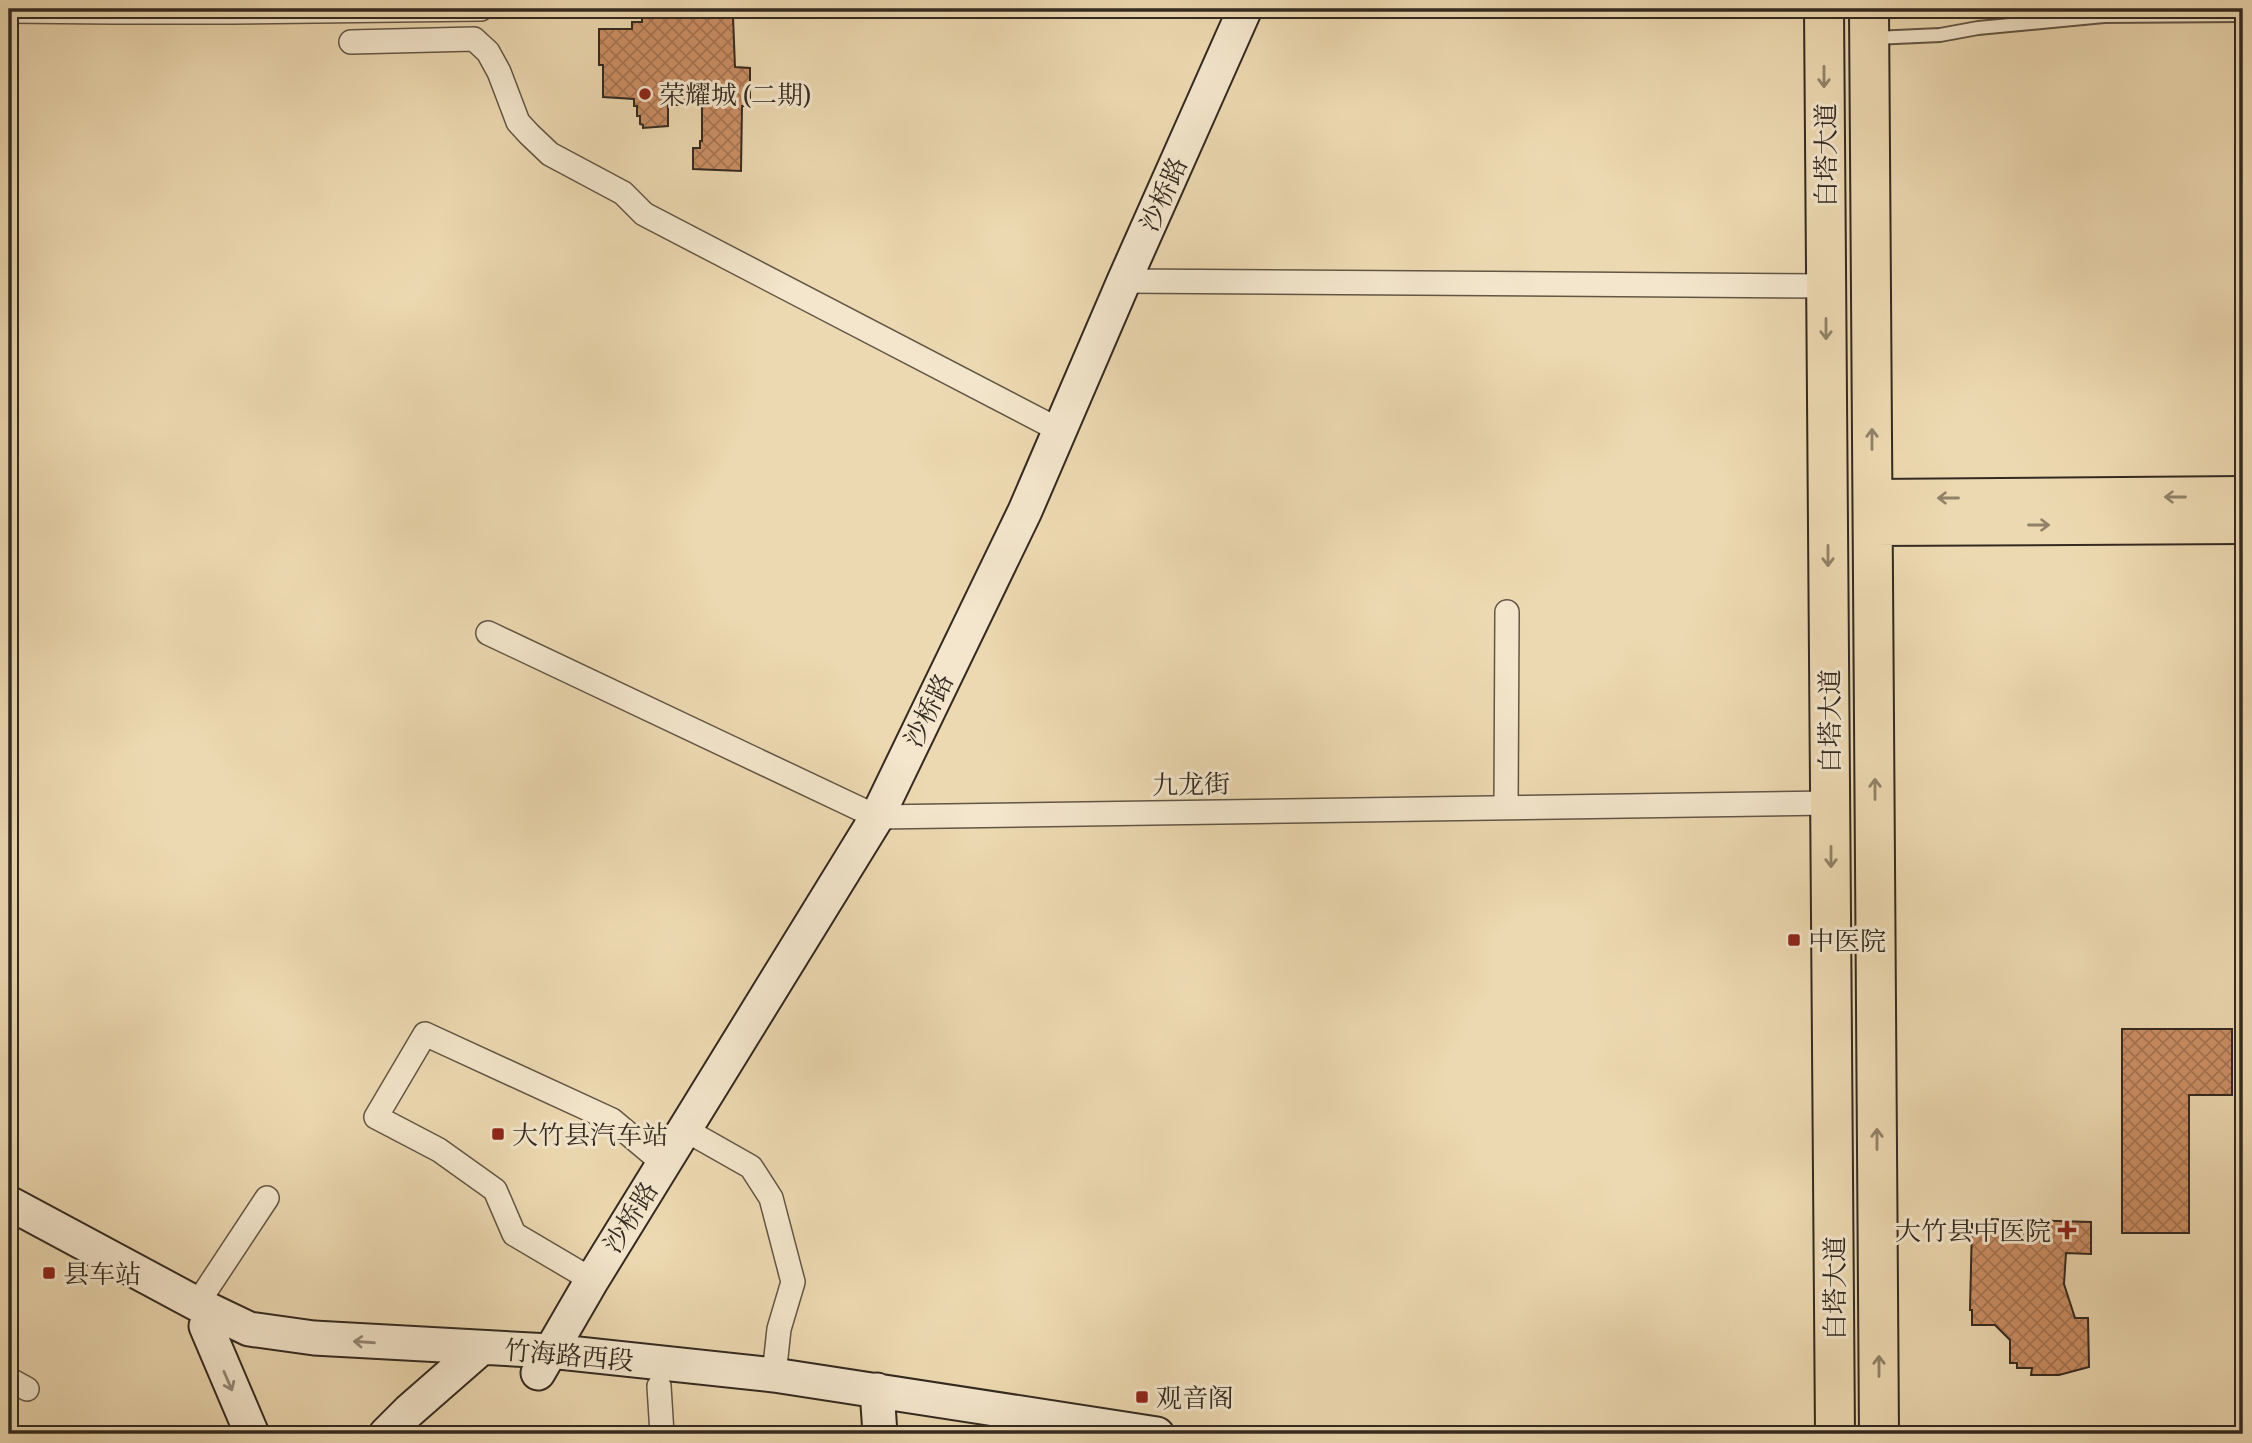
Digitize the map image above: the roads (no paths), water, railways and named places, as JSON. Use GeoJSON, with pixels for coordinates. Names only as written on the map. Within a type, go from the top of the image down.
{"type":"FeatureCollection","features":[{"type":"Feature","properties":{"kind":"highway","name":"白塔大道"},"geometry":{"type":"LineString","coordinates":[[1824,9],[1833,1431]]}},
{"type":"Feature","properties":{"kind":"highway","name":"白塔大道"},"geometry":{"type":"LineString","coordinates":[[1870,23],[1880,1432]]}},
{"type":"Feature","properties":{"kind":"highway"},"geometry":{"type":"LineString","coordinates":[[1873,513],[2243,496]]}},
{"type":"Feature","properties":{"kind":"highway"},"geometry":{"type":"LineString","coordinates":[[1873,513],[2243,524]]}},
{"type":"Feature","properties":{"kind":"street"},"geometry":{"type":"LineString","coordinates":[[9,11],[481,9]]}},
{"type":"Feature","properties":{"kind":"street","name":"沙桥路"},"geometry":{"type":"LineString","coordinates":[[544,1362],[663,1163],[877,817],[1025,511],[1245,9]]}},
{"type":"Feature","properties":{"kind":"street"},"geometry":{"type":"LineString","coordinates":[[351,42],[474,39],[488,52],[499,72],[518,121],[550,154],[623,193],[644,214],[1059,430]]}},
{"type":"Feature","properties":{"kind":"street"},"geometry":{"type":"LineString","coordinates":[[1124,281],[1826,286]]}},
{"type":"Feature","properties":{"kind":"street"},"geometry":{"type":"LineString","coordinates":[[1506,807],[1507,612]]}},
{"type":"Feature","properties":{"kind":"street"},"geometry":{"type":"LineString","coordinates":[[488,633],[877,817]]}},
{"type":"Feature","properties":{"kind":"street","name":"九龙街"},"geometry":{"type":"LineString","coordinates":[[877,817],[1830,803]]}},
{"type":"Feature","properties":{"kind":"street"},"geometry":{"type":"LineString","coordinates":[[592,1280],[514,1234],[495,1190],[439,1150],[376,1117],[425,1034],[612,1120],[663,1163]]}},
{"type":"Feature","properties":{"kind":"street"},"geometry":{"type":"LineString","coordinates":[[684,1129],[751,1167],[771,1198],[793,1282],[779,1329],[774,1375]]}},
{"type":"Feature","properties":{"kind":"street"},"geometry":{"type":"LineString","coordinates":[[252,1434],[201,1315],[267,1198]]}},
{"type":"Feature","properties":{"kind":"street","name":"竹海路西段"},"geometry":{"type":"LineString","coordinates":[[9,1203],[201,1315]]}},
{"type":"Feature","properties":{"kind":"street","name":"竹海路西段"},"geometry":{"type":"LineString","coordinates":[[9,1222],[201,1315],[249,1329],[469,1358],[774,1375],[878,1412],[1157,1434]]}},
{"type":"Feature","properties":{"kind":"street"},"geometry":{"type":"LineString","coordinates":[[386,1434],[412,1423],[469,1358]]}},
{"type":"Feature","properties":{"kind":"street","name":"竹海路西段"},"geometry":{"type":"LineString","coordinates":[[544,1362],[659,1386],[803,1396],[878,1412],[1021,1434]]}},
{"type":"Feature","properties":{"kind":"street"},"geometry":{"type":"LineString","coordinates":[[659,1386],[662,1434]]}},
{"type":"Feature","properties":{"kind":"lane"},"geometry":{"type":"LineString","coordinates":[[1870,23],[1940,35],[1978,28],[2104,16],[2243,15]]}},
{"type":"Feature","properties":{"kind":"place","name":"荣耀城 (二期)"},"geometry":{"type":"Point","coordinates":[645,94]}},
{"type":"Feature","properties":{"kind":"place","name":"中医院"},"geometry":{"type":"Point","coordinates":[1794,940]}},
{"type":"Feature","properties":{"kind":"place","name":"大竹县汽车站"},"geometry":{"type":"Point","coordinates":[498,1134]}},
{"type":"Feature","properties":{"kind":"place","name":"大竹县中医院"},"geometry":{"type":"Point","coordinates":[2067,1230]}},
{"type":"Feature","properties":{"kind":"place","name":"县车站"},"geometry":{"type":"Point","coordinates":[49,1273]}},
{"type":"Feature","properties":{"kind":"place","name":"观音阁"},"geometry":{"type":"Point","coordinates":[1142,1397]}}]}
